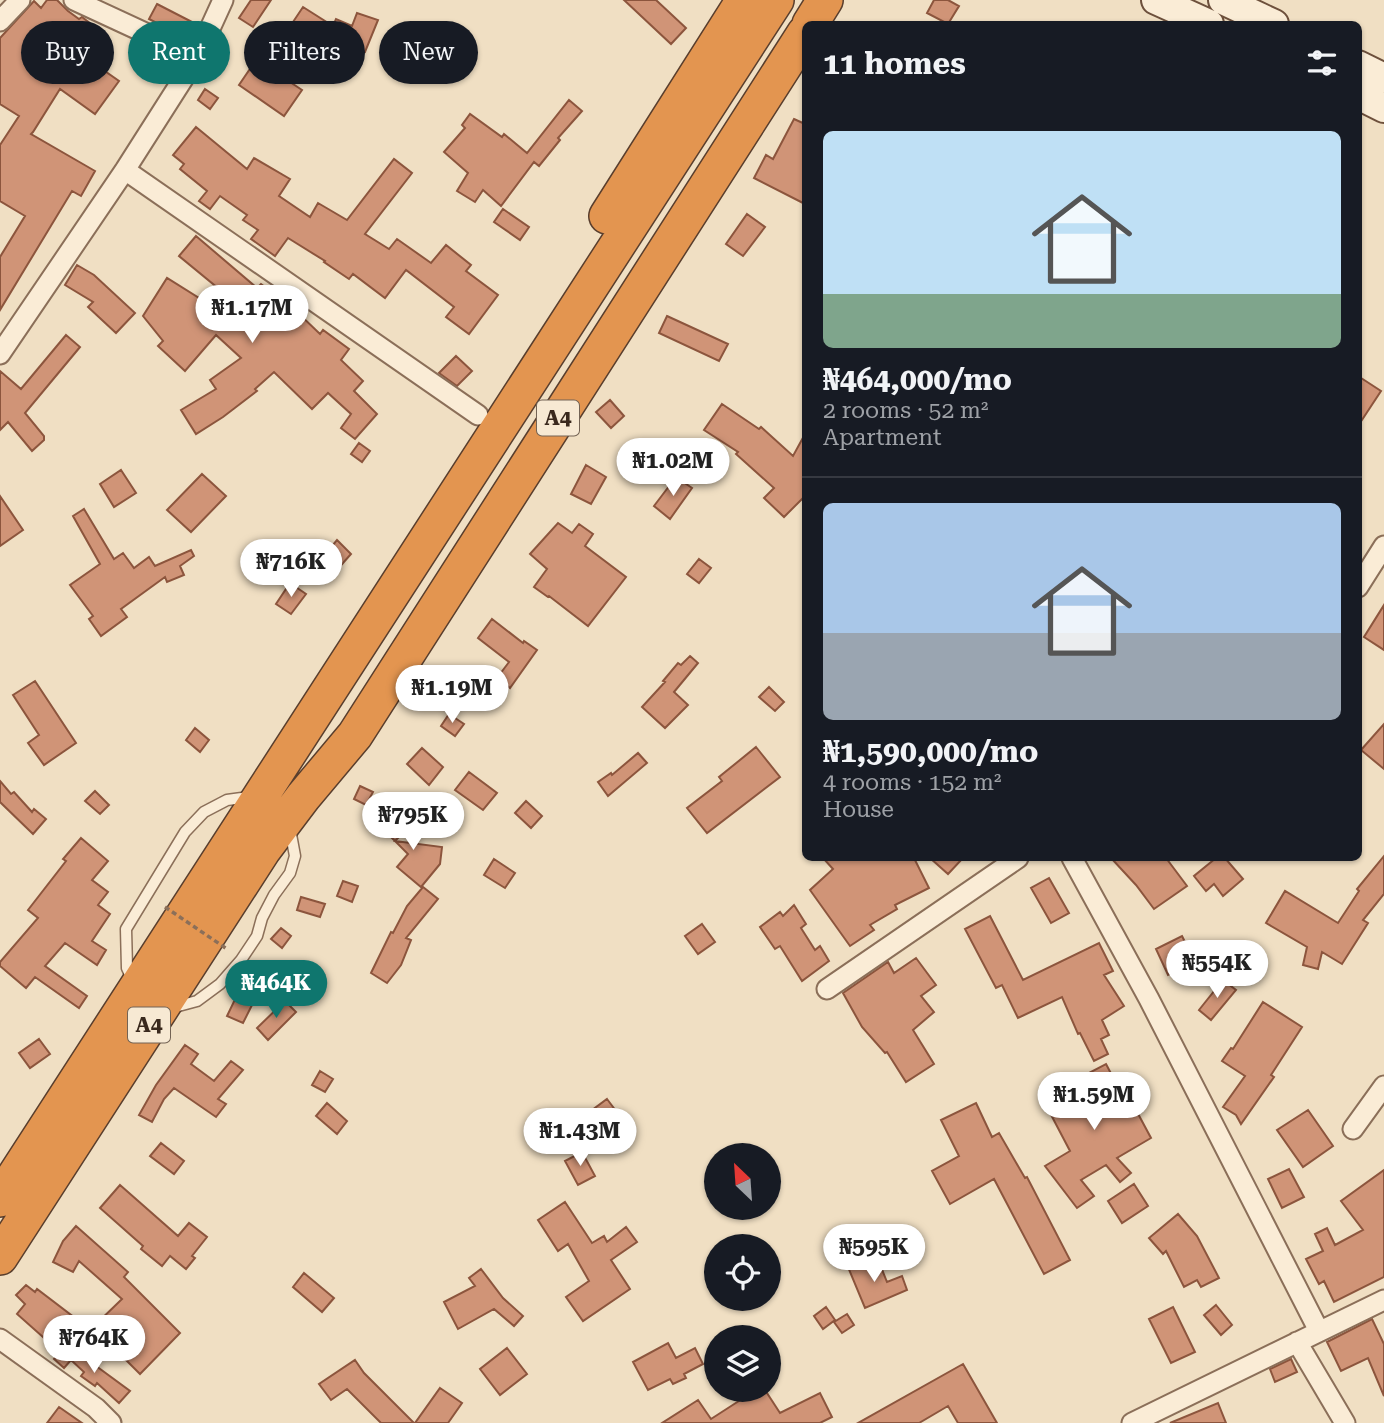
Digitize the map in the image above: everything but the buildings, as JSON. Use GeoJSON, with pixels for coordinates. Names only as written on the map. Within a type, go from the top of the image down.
{"type":"FeatureCollection","features":[{"type":"Feature","properties":{"kind":"highway","name":"A4"},"geometry":{"type":"LineString","coordinates":[[0,1257],[265,787],[301,692],[744,0]]}},
{"type":"Feature","properties":{"kind":"highway","name":"A4"},"geometry":{"type":"LineString","coordinates":[[295,807],[312,765],[314,736],[776,0]]}},
{"type":"Feature","properties":{"kind":"highway","name":"A4"},"geometry":{"type":"LineString","coordinates":[[265,787],[314,736],[802,0]]}},
{"type":"Feature","properties":{"kind":"highway"},"geometry":{"type":"LineString","coordinates":[[812,21],[825,0]]}},
{"type":"Feature","properties":{"kind":"highway","name":"A4"},"geometry":{"type":"LineString","coordinates":[[0,1199],[146,1000],[295,807],[355,735],[802,38]]}},
{"type":"Feature","properties":{"kind":"main road"},"geometry":{"type":"LineString","coordinates":[[1156,0],[1202,21]]}},
{"type":"Feature","properties":{"kind":"main road"},"geometry":{"type":"LineString","coordinates":[[1223,0],[1268,21]]}},
{"type":"Feature","properties":{"kind":"main road"},"geometry":{"type":"LineString","coordinates":[[1362,67],[1384,78]]}},
{"type":"Feature","properties":{"kind":"main road"},"geometry":{"type":"LineString","coordinates":[[1362,97],[1384,108]]}},
{"type":"Feature","properties":{"kind":"street"},"geometry":{"type":"LineString","coordinates":[[0,21],[20,0]]}},
{"type":"Feature","properties":{"kind":"street"},"geometry":{"type":"LineString","coordinates":[[74,0],[128,25]]}},
{"type":"Feature","properties":{"kind":"street"},"geometry":{"type":"LineString","coordinates":[[213,21],[223,0]]}},
{"type":"Feature","properties":{"kind":"street"},"geometry":{"type":"LineString","coordinates":[[0,354],[180,84]]}},
{"type":"Feature","properties":{"kind":"street"},"geometry":{"type":"LineString","coordinates":[[125,170],[478,415]]}},
{"type":"Feature","properties":{"kind":"street"},"geometry":{"type":"LineString","coordinates":[[1362,581],[1384,546]]}},
{"type":"Feature","properties":{"kind":"street"},"geometry":{"type":"LineString","coordinates":[[827,989],[1014,861]]}},
{"type":"Feature","properties":{"kind":"street"},"geometry":{"type":"LineString","coordinates":[[1074,861],[1149,999],[1319,1331]]}},
{"type":"Feature","properties":{"kind":"street"},"geometry":{"type":"LineString","coordinates":[[1353,1129],[1384,1086]]}},
{"type":"Feature","properties":{"kind":"street"},"geometry":{"type":"LineString","coordinates":[[1144,1420],[1384,1300]]}},
{"type":"Feature","properties":{"kind":"street"},"geometry":{"type":"LineString","coordinates":[[0,1339],[96,1408],[111,1423]]}},
{"type":"Feature","properties":{"kind":"street"},"geometry":{"type":"LineString","coordinates":[[1297,1342],[1345,1423]]}},
{"type":"Feature","properties":{"kind":"path"},"geometry":{"type":"LineString","coordinates":[[165,907],[227,949]]}}]}
